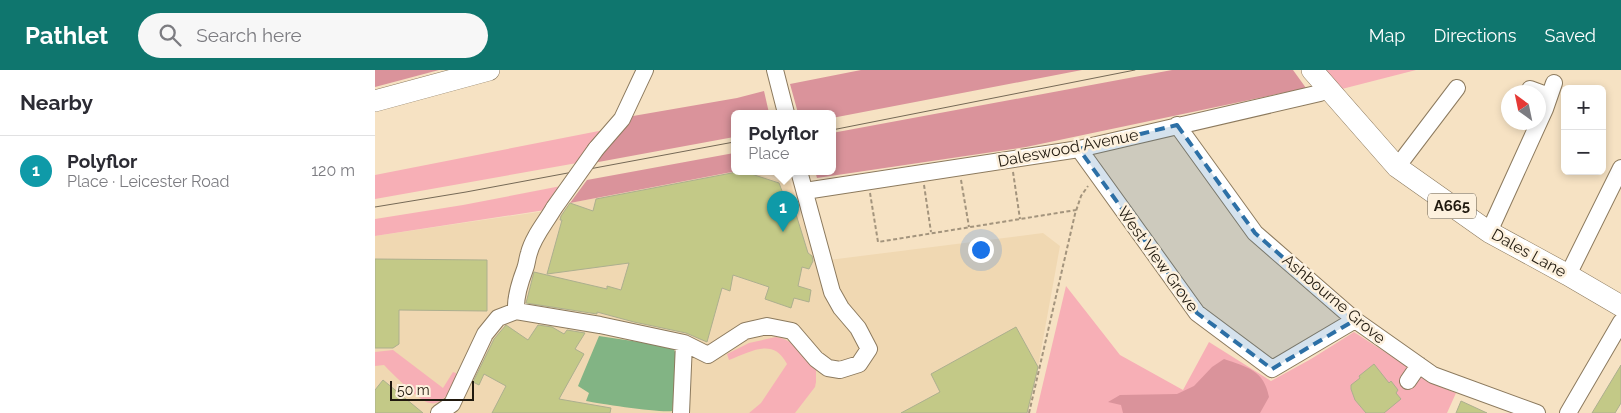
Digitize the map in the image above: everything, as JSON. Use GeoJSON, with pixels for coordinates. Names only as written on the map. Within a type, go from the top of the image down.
{"type":"FeatureCollection","features":[{"type":"Feature","properties":{"kind":"main road"},"geometry":{"type":"LineString","coordinates":[[375,100],[489,70]]}},
{"type":"Feature","properties":{"kind":"main road","name":"Dales Lane"},"geometry":{"type":"LineString","coordinates":[[1312,70],[1397,167],[1489,232],[1621,306]]}},
{"type":"Feature","properties":{"kind":"street"},"geometry":{"type":"LineString","coordinates":[[516,311],[515,304],[529,253],[536,237],[595,150],[622,119],[645,70]]}},
{"type":"Feature","properties":{"kind":"street"},"geometry":{"type":"LineString","coordinates":[[775,70],[784,108]]}},
{"type":"Feature","properties":{"kind":"street"},"geometry":{"type":"LineString","coordinates":[[1397,167],[1457,88]]}},
{"type":"Feature","properties":{"kind":"street","name":"Daleswood Avenue"},"geometry":{"type":"LineString","coordinates":[[805,191],[1079,149],[1320,93],[1327,89]]}},
{"type":"Feature","properties":{"kind":"street"},"geometry":{"type":"LineString","coordinates":[[1546,89],[1551,89],[1546,106]]}},
{"type":"Feature","properties":{"kind":"street","name":"Ashbourne Grove"},"geometry":{"type":"LineString","coordinates":[[1177,126],[1255,232],[1355,320],[1433,375],[1537,413]]}},
{"type":"Feature","properties":{"kind":"street"},"geometry":{"type":"LineString","coordinates":[[1489,232],[1535,130]]}},
{"type":"Feature","properties":{"kind":"street","name":"West View Grove"},"geometry":{"type":"LineString","coordinates":[[1079,149],[1197,314],[1272,368],[1355,320]]}},
{"type":"Feature","properties":{"kind":"street"},"geometry":{"type":"LineString","coordinates":[[1568,275],[1621,168]]}},
{"type":"Feature","properties":{"kind":"street"},"geometry":{"type":"LineString","coordinates":[[439,413],[452,404],[485,334],[498,318],[516,311],[600,325],[684,343],[708,355],[745,331],[767,326],[792,332],[816,359],[828,368],[840,370],[859,364],[869,349],[859,328],[841,308],[832,292],[800,175]]}},
{"type":"Feature","properties":{"kind":"street"},"geometry":{"type":"LineString","coordinates":[[1568,413],[1621,322]]}},
{"type":"Feature","properties":{"kind":"street"},"geometry":{"type":"LineString","coordinates":[[681,413],[684,343]]}},
{"type":"Feature","properties":{"kind":"street"},"geometry":{"type":"LineString","coordinates":[[1408,381],[1419,365]]}},
{"type":"Feature","properties":{"kind":"path"},"geometry":{"type":"LineString","coordinates":[[1011,160],[1020,219]]}},
{"type":"Feature","properties":{"kind":"path"},"geometry":{"type":"LineString","coordinates":[[959,167],[969,227]]}},
{"type":"Feature","properties":{"kind":"path"},"geometry":{"type":"LineString","coordinates":[[922,173],[931,233]]}},
{"type":"Feature","properties":{"kind":"path"},"geometry":{"type":"LineString","coordinates":[[1029,413],[1076,210],[1081,196],[1097,174]]}},
{"type":"Feature","properties":{"kind":"path"},"geometry":{"type":"LineString","coordinates":[[868,181],[878,242],[1076,210]]}},
{"type":"Feature","properties":{"kind":"highlighted area"},"geometry":{"type":"Polygon","coordinates":[[[1177,125],[1255,233],[1355,320],[1272,369],[1197,313],[1079,149],[1177,125]]]}},
{"type":"Feature","properties":{"kind":"shaded area"},"geometry":{"type":"Polygon","coordinates":[[[375,70],[439,70],[375,87],[375,70]]]}},
{"type":"Feature","properties":{"kind":"shaded area"},"geometry":{"type":"Polygon","coordinates":[[[861,70],[1082,70],[836,117],[836,110],[797,110],[790,84],[861,70]]]}},
{"type":"Feature","properties":{"kind":"shaded area"},"geometry":{"type":"Polygon","coordinates":[[[1172,70],[1293,70],[1306,88],[1026,147],[817,178],[816,175],[836,175],[836,132],[1172,70]]]}},
{"type":"Feature","properties":{"kind":"shaded area"},"geometry":{"type":"Polygon","coordinates":[[[1325,70],[1416,70],[1338,90],[1325,70]]]}},
{"type":"Feature","properties":{"kind":"shaded area"},"geometry":{"type":"Polygon","coordinates":[[[764,91],[768,110],[731,110],[731,138],[593,163],[601,151],[633,116],[737,98],[764,91]]]}},
{"type":"Feature","properties":{"kind":"shaded area"},"geometry":{"type":"Polygon","coordinates":[[[609,129],[577,163],[375,199],[375,175],[609,129]]]}},
{"type":"Feature","properties":{"kind":"shaded area"},"geometry":{"type":"Polygon","coordinates":[[[731,154],[731,172],[570,203],[587,180],[731,154]]]}},
{"type":"Feature","properties":{"kind":"shaded area"},"geometry":{"type":"Polygon","coordinates":[[[731,172],[731,175],[760,175],[784,182],[790,181],[815,258],[829,260],[1043,233],[1060,246],[1028,413],[375,413],[375,236],[565,208],[570,203],[731,172]]]}},
{"type":"Feature","properties":{"kind":"shaded area"},"geometry":{"type":"Polygon","coordinates":[[[561,186],[545,210],[375,236],[375,219],[463,205],[561,186]]]}},
{"type":"Feature","properties":{"kind":"shaded area"},"geometry":{"type":"Polygon","coordinates":[[[1066,286],[1120,355],[1183,390],[1209,342],[1271,381],[1354,332],[1436,385],[1456,393],[1447,413],[1036,413],[1066,286]]]}},
{"type":"Feature","properties":{"kind":"shaded area"},"geometry":{"type":"Polygon","coordinates":[[[599,336],[674,349],[678,362],[672,411],[644,410],[586,401],[589,393],[578,386],[599,336]]]}},
{"type":"Feature","properties":{"kind":"shaded area"},"geometry":{"type":"Polygon","coordinates":[[[776,337],[794,344],[816,367],[815,387],[795,413],[749,413],[761,403],[787,364],[775,351],[768,349],[753,351],[729,360],[727,354],[749,343],[776,337]]]}},
{"type":"Feature","properties":{"kind":"shaded area"},"geometry":{"type":"Polygon","coordinates":[[[393,350],[443,388],[453,372],[456,373],[456,379],[451,390],[437,403],[420,398],[384,365],[375,366],[375,352],[393,350]]]}},
{"type":"Feature","properties":{"kind":"shaded area"},"geometry":{"type":"Polygon","coordinates":[[[1224,359],[1247,367],[1259,375],[1263,381],[1269,397],[1260,413],[1123,413],[1121,405],[1108,402],[1120,395],[1177,394],[1194,386],[1212,367],[1224,359]]]}},
{"type":"Feature","properties":{"kind":"building"},"geometry":{"type":"Polygon","coordinates":[[[731,173],[731,175],[754,175],[779,183],[785,199],[795,197],[798,205],[795,211],[808,253],[812,256],[813,261],[809,269],[802,267],[798,286],[811,290],[809,302],[794,298],[791,308],[765,299],[769,287],[733,275],[730,291],[722,288],[707,342],[686,333],[597,312],[597,314],[526,303],[534,272],[607,289],[607,286],[621,290],[629,263],[547,274],[562,220],[560,220],[561,216],[570,203],[593,211],[596,199],[731,173]]]}},
{"type":"Feature","properties":{"kind":"building"},"geometry":{"type":"Polygon","coordinates":[[[375,259],[487,260],[487,311],[399,310],[399,344],[393,348],[375,348],[375,259]]]}},
{"type":"Feature","properties":{"kind":"building"},"geometry":{"type":"Polygon","coordinates":[[[506,325],[528,340],[538,325],[552,327],[564,334],[567,330],[585,333],[575,349],[584,354],[559,399],[611,408],[610,413],[492,413],[506,386],[484,374],[479,385],[473,382],[494,339],[506,325]]]}},
{"type":"Feature","properties":{"kind":"building"},"geometry":{"type":"Polygon","coordinates":[[[1016,327],[1038,367],[1027,413],[901,413],[940,392],[931,374],[1016,327]]]}},
{"type":"Feature","properties":{"kind":"building"},"geometry":{"type":"Polygon","coordinates":[[[1374,364],[1389,383],[1391,381],[1398,390],[1396,393],[1401,399],[1384,413],[1366,413],[1355,400],[1351,389],[1351,385],[1360,378],[1359,376],[1374,364]]]}},
{"type":"Feature","properties":{"kind":"building"},"geometry":{"type":"Polygon","coordinates":[[[1621,365],[1621,403],[1615,413],[1592,413],[1621,365]]]}},
{"type":"Feature","properties":{"kind":"building"},"geometry":{"type":"Polygon","coordinates":[[[383,380],[423,413],[375,413],[375,390],[383,380]]]}},
{"type":"Feature","properties":{"kind":"building"},"geometry":{"type":"Polygon","coordinates":[[[1461,401],[1487,413],[1456,413],[1461,401]]]}},
{"type":"Feature","properties":{"kind":"tram line"},"geometry":{"type":"LineString","coordinates":[[836,129],[1135,70]]}},
{"type":"Feature","properties":{"kind":"tram line"},"geometry":{"type":"LineString","coordinates":[[375,207],[731,143]]}},
{"type":"Feature","properties":{"kind":"place","name":"Polyflor"},"geometry":{"type":"Point","coordinates":[783,232]}}]}
